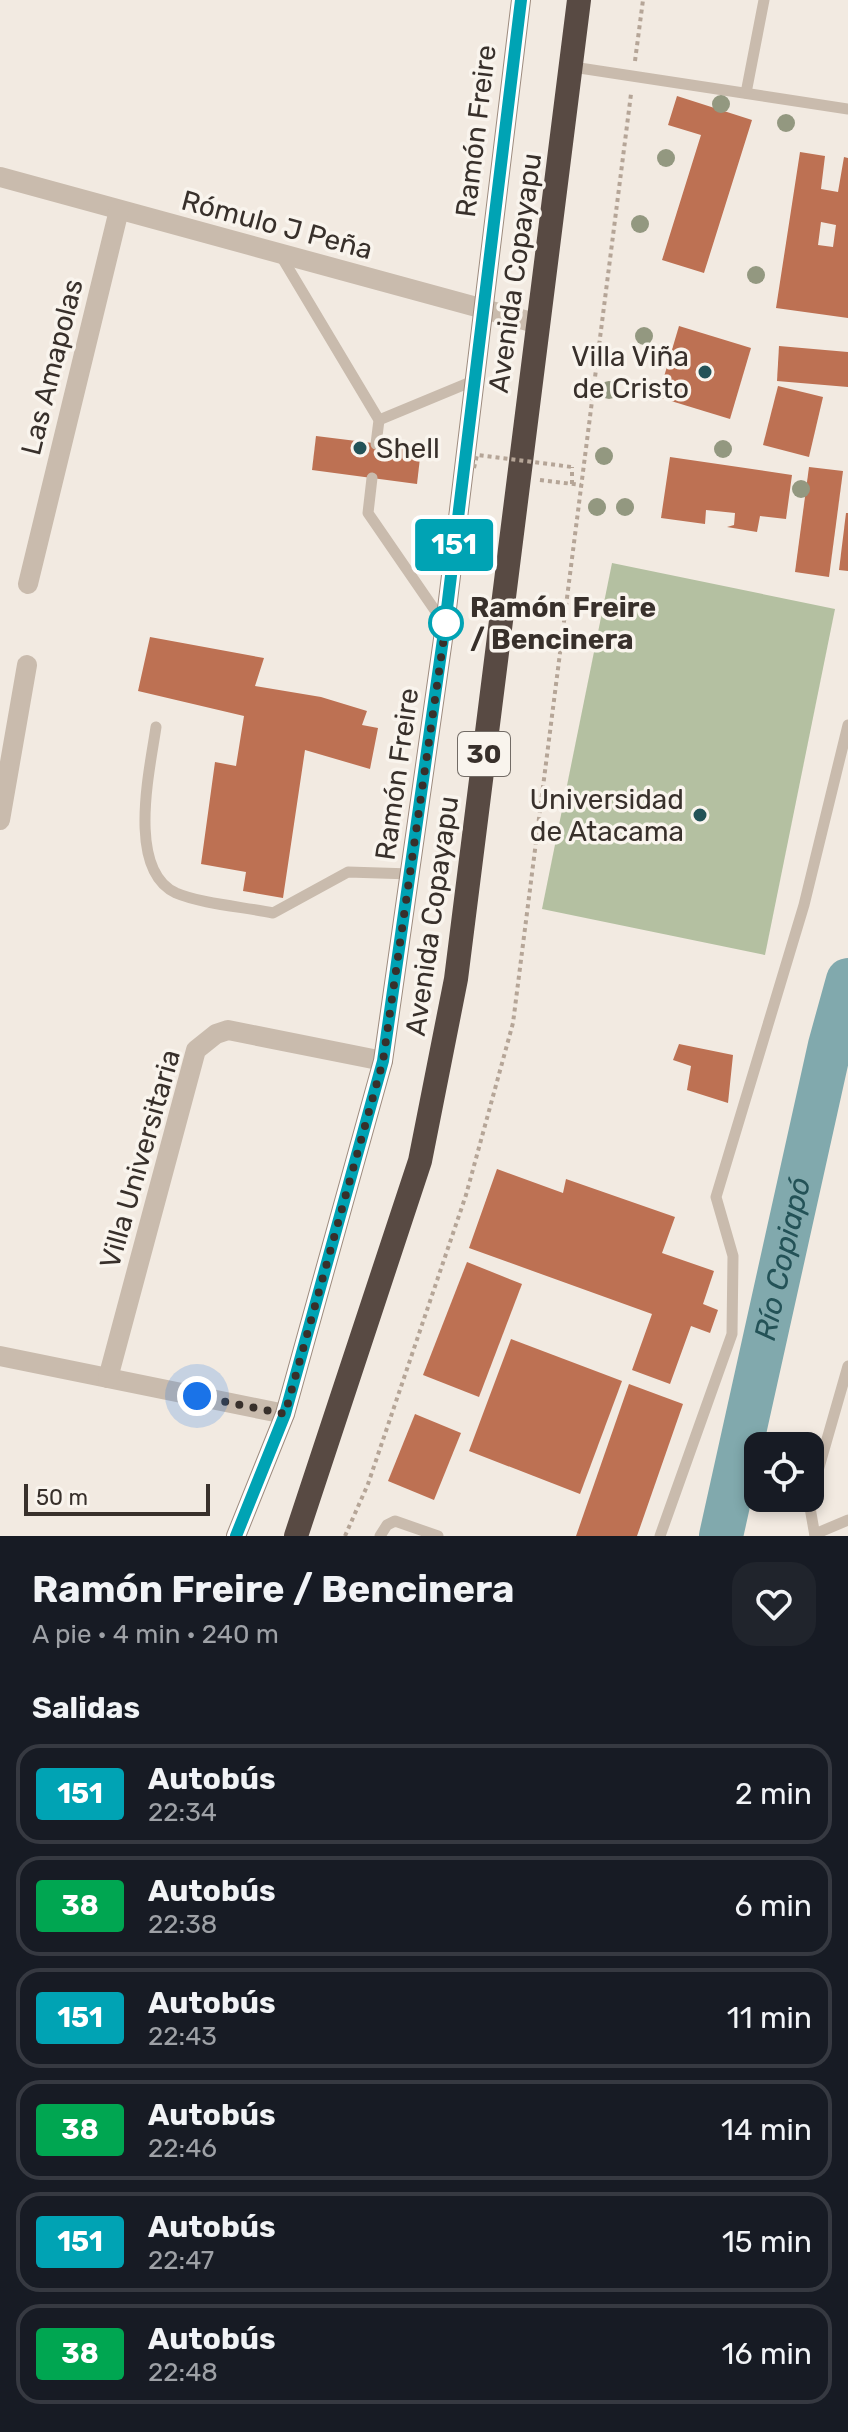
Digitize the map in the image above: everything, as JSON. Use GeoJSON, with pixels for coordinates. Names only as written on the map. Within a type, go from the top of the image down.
{"type":"FeatureCollection","features":[{"type":"Feature","properties":{"kind":"highway","name":"Avenida Copayapu"},"geometry":{"type":"LineString","coordinates":[[296,1536],[403,1215],[433,1108],[456,979],[579,0]]}},
{"type":"Feature","properties":{"kind":"street","name":"Ramón Freire"},"geometry":{"type":"LineString","coordinates":[[236,1536],[285,1414],[383,1061],[445,625],[521,0]]}},
{"type":"Feature","properties":{"kind":"street","name":"Rómulo J Peña"},"geometry":{"type":"LineString","coordinates":[[0,177],[539,324]]}},
{"type":"Feature","properties":{"kind":"street","name":"Las Amapolas"},"geometry":{"type":"LineString","coordinates":[[28,584],[119,210]]}},
{"type":"Feature","properties":{"kind":"street"},"geometry":{"type":"LineString","coordinates":[[0,820],[27,665]]}},
{"type":"Feature","properties":{"kind":"street","name":"Villa Universitaria"},"geometry":{"type":"LineString","coordinates":[[108,1378],[196,1050],[216,1034],[228,1030],[383,1061]]}},
{"type":"Feature","properties":{"kind":"street"},"geometry":{"type":"LineString","coordinates":[[0,1356],[285,1414]]}},
{"type":"Feature","properties":{"kind":"lane"},"geometry":{"type":"LineString","coordinates":[[746,93],[764,0]]}},
{"type":"Feature","properties":{"kind":"lane"},"geometry":{"type":"LineString","coordinates":[[573,67],[848,109]]}},
{"type":"Feature","properties":{"kind":"lane"},"geometry":{"type":"LineString","coordinates":[[281,256],[379,420],[376,444]]}},
{"type":"Feature","properties":{"kind":"lane"},"geometry":{"type":"LineString","coordinates":[[379,420],[473,381]]}},
{"type":"Feature","properties":{"kind":"lane"},"geometry":{"type":"LineString","coordinates":[[372,478],[368,513],[445,625]]}},
{"type":"Feature","properties":{"kind":"lane"},"geometry":{"type":"LineString","coordinates":[[660,1536],[732,1334],[733,1256],[716,1197],[804,905],[848,725]]}},
{"type":"Feature","properties":{"kind":"lane"},"geometry":{"type":"LineString","coordinates":[[156,727],[143,815],[154,874],[175,893],[273,913],[348,872],[411,874]]}},
{"type":"Feature","properties":{"kind":"lane"},"geometry":{"type":"LineString","coordinates":[[848,1366],[809,1502],[815,1535],[848,1520]]}},
{"type":"Feature","properties":{"kind":"lane"},"geometry":{"type":"LineString","coordinates":[[380,1536],[387,1525],[395,1521],[438,1536]]}},
{"type":"Feature","properties":{"kind":"path"},"geometry":{"type":"LineString","coordinates":[[345,1536],[368,1484],[466,1195],[513,1023],[643,0]]}},
{"type":"Feature","properties":{"kind":"path"},"geometry":{"type":"LineString","coordinates":[[474,468],[477,455],[572,467],[572,484]]}},
{"type":"Feature","properties":{"kind":"path"},"geometry":{"type":"LineString","coordinates":[[518,478],[581,485]]}},
{"type":"Feature","properties":{"kind":"green space"},"geometry":{"type":"Polygon","coordinates":[[[612,563],[835,609],[765,955],[542,909],[612,563]]]}},
{"type":"Feature","properties":{"kind":"building"},"geometry":{"type":"Polygon","coordinates":[[[677,96],[752,120],[704,273],[662,260],[701,135],[668,125],[677,96]]]}},
{"type":"Feature","properties":{"kind":"building"},"geometry":{"type":"Polygon","coordinates":[[[800,152],[825,156],[821,189],[838,192],[844,157],[848,158],[848,318],[776,308],[800,152]],[[821,222],[818,245],[833,247],[836,225],[821,222]]]}},
{"type":"Feature","properties":{"kind":"building","name":"Villa Viña de Cristo"},"geometry":{"type":"Polygon","coordinates":[[[679,326],[751,348],[730,419],[658,397],[679,326]]]}},
{"type":"Feature","properties":{"kind":"building"},"geometry":{"type":"Polygon","coordinates":[[[779,346],[848,352],[848,387],[777,381],[779,346]]]}},
{"type":"Feature","properties":{"kind":"building"},"geometry":{"type":"Polygon","coordinates":[[[778,386],[823,397],[809,457],[763,445],[778,386]]]}},
{"type":"Feature","properties":{"kind":"building"},"geometry":{"type":"Polygon","coordinates":[[[316,436],[421,449],[417,484],[312,470],[316,436]]]}},
{"type":"Feature","properties":{"kind":"building"},"geometry":{"type":"Polygon","coordinates":[[[670,457],[792,475],[786,519],[760,516],[757,532],[727,527],[734,525],[735,513],[706,510],[705,524],[661,518],[670,457]]]}},
{"type":"Feature","properties":{"kind":"building"},"geometry":{"type":"Polygon","coordinates":[[[809,467],[843,471],[829,577],[795,572],[809,467]]]}},
{"type":"Feature","properties":{"kind":"building"},"geometry":{"type":"Polygon","coordinates":[[[848,513],[848,571],[839,570],[848,513]]]}},
{"type":"Feature","properties":{"kind":"building"},"geometry":{"type":"Polygon","coordinates":[[[150,637],[264,658],[255,686],[321,697],[367,711],[362,725],[378,728],[370,769],[305,750],[283,898],[243,891],[246,872],[201,864],[215,762],[236,766],[244,716],[138,691],[150,637]]]}},
{"type":"Feature","properties":{"kind":"building"},"geometry":{"type":"Polygon","coordinates":[[[679,1044],[733,1055],[728,1103],[687,1090],[691,1066],[673,1060],[679,1044]]]}},
{"type":"Feature","properties":{"kind":"building"},"geometry":{"type":"Polygon","coordinates":[[[497,1169],[563,1193],[566,1179],[675,1217],[662,1253],[714,1271],[703,1304],[718,1310],[710,1333],[691,1326],[670,1384],[632,1370],[652,1314],[469,1248],[497,1169]]]}},
{"type":"Feature","properties":{"kind":"building"},"geometry":{"type":"Polygon","coordinates":[[[467,1262],[522,1284],[479,1397],[423,1375],[467,1262]]]}},
{"type":"Feature","properties":{"kind":"building"},"geometry":{"type":"Polygon","coordinates":[[[511,1339],[622,1381],[580,1494],[469,1451],[511,1339]]]}},
{"type":"Feature","properties":{"kind":"building"},"geometry":{"type":"Polygon","coordinates":[[[629,1384],[683,1404],[637,1536],[576,1536],[629,1384]]]}},
{"type":"Feature","properties":{"kind":"building"},"geometry":{"type":"Polygon","coordinates":[[[415,1414],[461,1433],[434,1500],[388,1481],[415,1414]]]}},
{"type":"Feature","properties":{"kind":"waterway","name":"Río Copiapó"},"geometry":{"type":"LineString","coordinates":[[721,1536],[830,1045],[848,980]]}},
{"type":"Feature","properties":{"kind":"bus line","name":"151"},"geometry":{"type":"LineString","coordinates":[[236,1536],[285,1414],[383,1061],[445,625],[521,0]]}},
{"type":"Feature","properties":{"kind":"place","name":"Villa Viña de Cristo"},"geometry":{"type":"Point","coordinates":[705,372]}},
{"type":"Feature","properties":{"kind":"place","name":"Shell"},"geometry":{"type":"Point","coordinates":[360,448]}},
{"type":"Feature","properties":{"kind":"place","name":"Ramón Freire / Bencinera"},"geometry":{"type":"Point","coordinates":[446,623]}},
{"type":"Feature","properties":{"kind":"place","name":"Universidad de Atacama"},"geometry":{"type":"Point","coordinates":[700,815]}},
{"type":"Feature","properties":{"kind":"route"},"geometry":{"type":"LineString","coordinates":[[197,1396],[285,1414],[383,1061],[446,623]]}}]}
